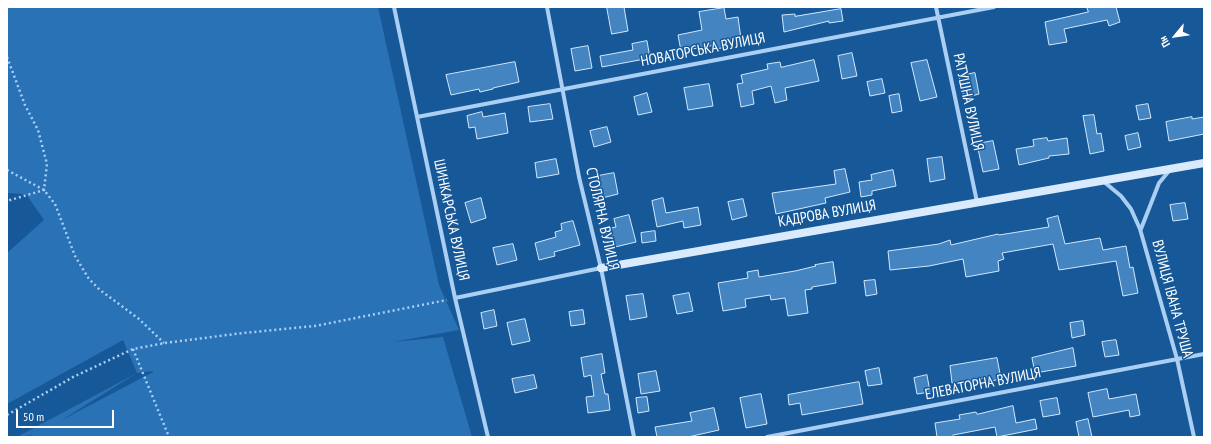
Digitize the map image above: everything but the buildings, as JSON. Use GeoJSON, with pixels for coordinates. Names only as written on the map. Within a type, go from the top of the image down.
{"type":"FeatureCollection","features":[{"type":"Feature","properties":{"kind":"street","name":"ШИНКАРСЬКА ВУЛИЦЯ"},"geometry":{"type":"LineString","coordinates":[[394,7],[455,298],[488,437]]}},
{"type":"Feature","properties":{"kind":"street","name":"СТОЛЯРНА ВУЛИЦЯ"},"geometry":{"type":"LineString","coordinates":[[547,7],[579,178],[601,268],[634,437]]}},
{"type":"Feature","properties":{"kind":"street","name":"РАТУШНА ВУЛИЦЯ"},"geometry":{"type":"LineString","coordinates":[[936,7],[977,202]]}},
{"type":"Feature","properties":{"kind":"street","name":"НОВАТОРСЬКА ВУЛИЦЯ"},"geometry":{"type":"LineString","coordinates":[[417,117],[994,7]]}},
{"type":"Feature","properties":{"kind":"street","name":"КАДРОВА ВУЛИЦЯ"},"geometry":{"type":"LineString","coordinates":[[455,298],[601,268],[1204,163]]}},
{"type":"Feature","properties":{"kind":"street"},"geometry":{"type":"LineString","coordinates":[[1140,229],[1159,183],[1170,170]]}},
{"type":"Feature","properties":{"kind":"street","name":"ВУЛИЦЯ ІВАНА ТРУША"},"geometry":{"type":"LineString","coordinates":[[1102,180],[1120,196],[1131,209],[1140,229],[1176,359],[1194,437]]}},
{"type":"Feature","properties":{"kind":"street","name":"ЕЛЕВАТОРНА ВУЛИЦЯ"},"geometry":{"type":"LineString","coordinates":[[767,437],[1204,354]]}},
{"type":"Feature","properties":{"kind":"path"},"geometry":{"type":"LineString","coordinates":[[7,57],[25,105],[38,130],[47,164],[44,190]]}},
{"type":"Feature","properties":{"kind":"path"},"geometry":{"type":"LineString","coordinates":[[7,170],[44,190],[55,204],[75,256],[89,279],[100,290],[139,318],[164,343]]}},
{"type":"Feature","properties":{"kind":"path"},"geometry":{"type":"LineString","coordinates":[[7,201],[44,190]]}},
{"type":"Feature","properties":{"kind":"path"},"geometry":{"type":"LineString","coordinates":[[7,415],[73,377],[133,349],[164,343],[243,333],[315,326],[455,298]]}},
{"type":"Feature","properties":{"kind":"path"},"geometry":{"type":"LineString","coordinates":[[133,349],[169,437]]}},
{"type":"Feature","properties":{"kind":"shaded area"},"geometry":{"type":"Polygon","coordinates":[[[7,7],[378,7],[439,285],[459,330],[393,342],[443,337],[472,437],[30,437],[32,435],[17,437],[137,373],[123,340],[7,404],[7,253],[44,220],[26,194],[7,193],[7,7]],[[153,372],[137,373],[60,421],[153,372]]]}}]}
